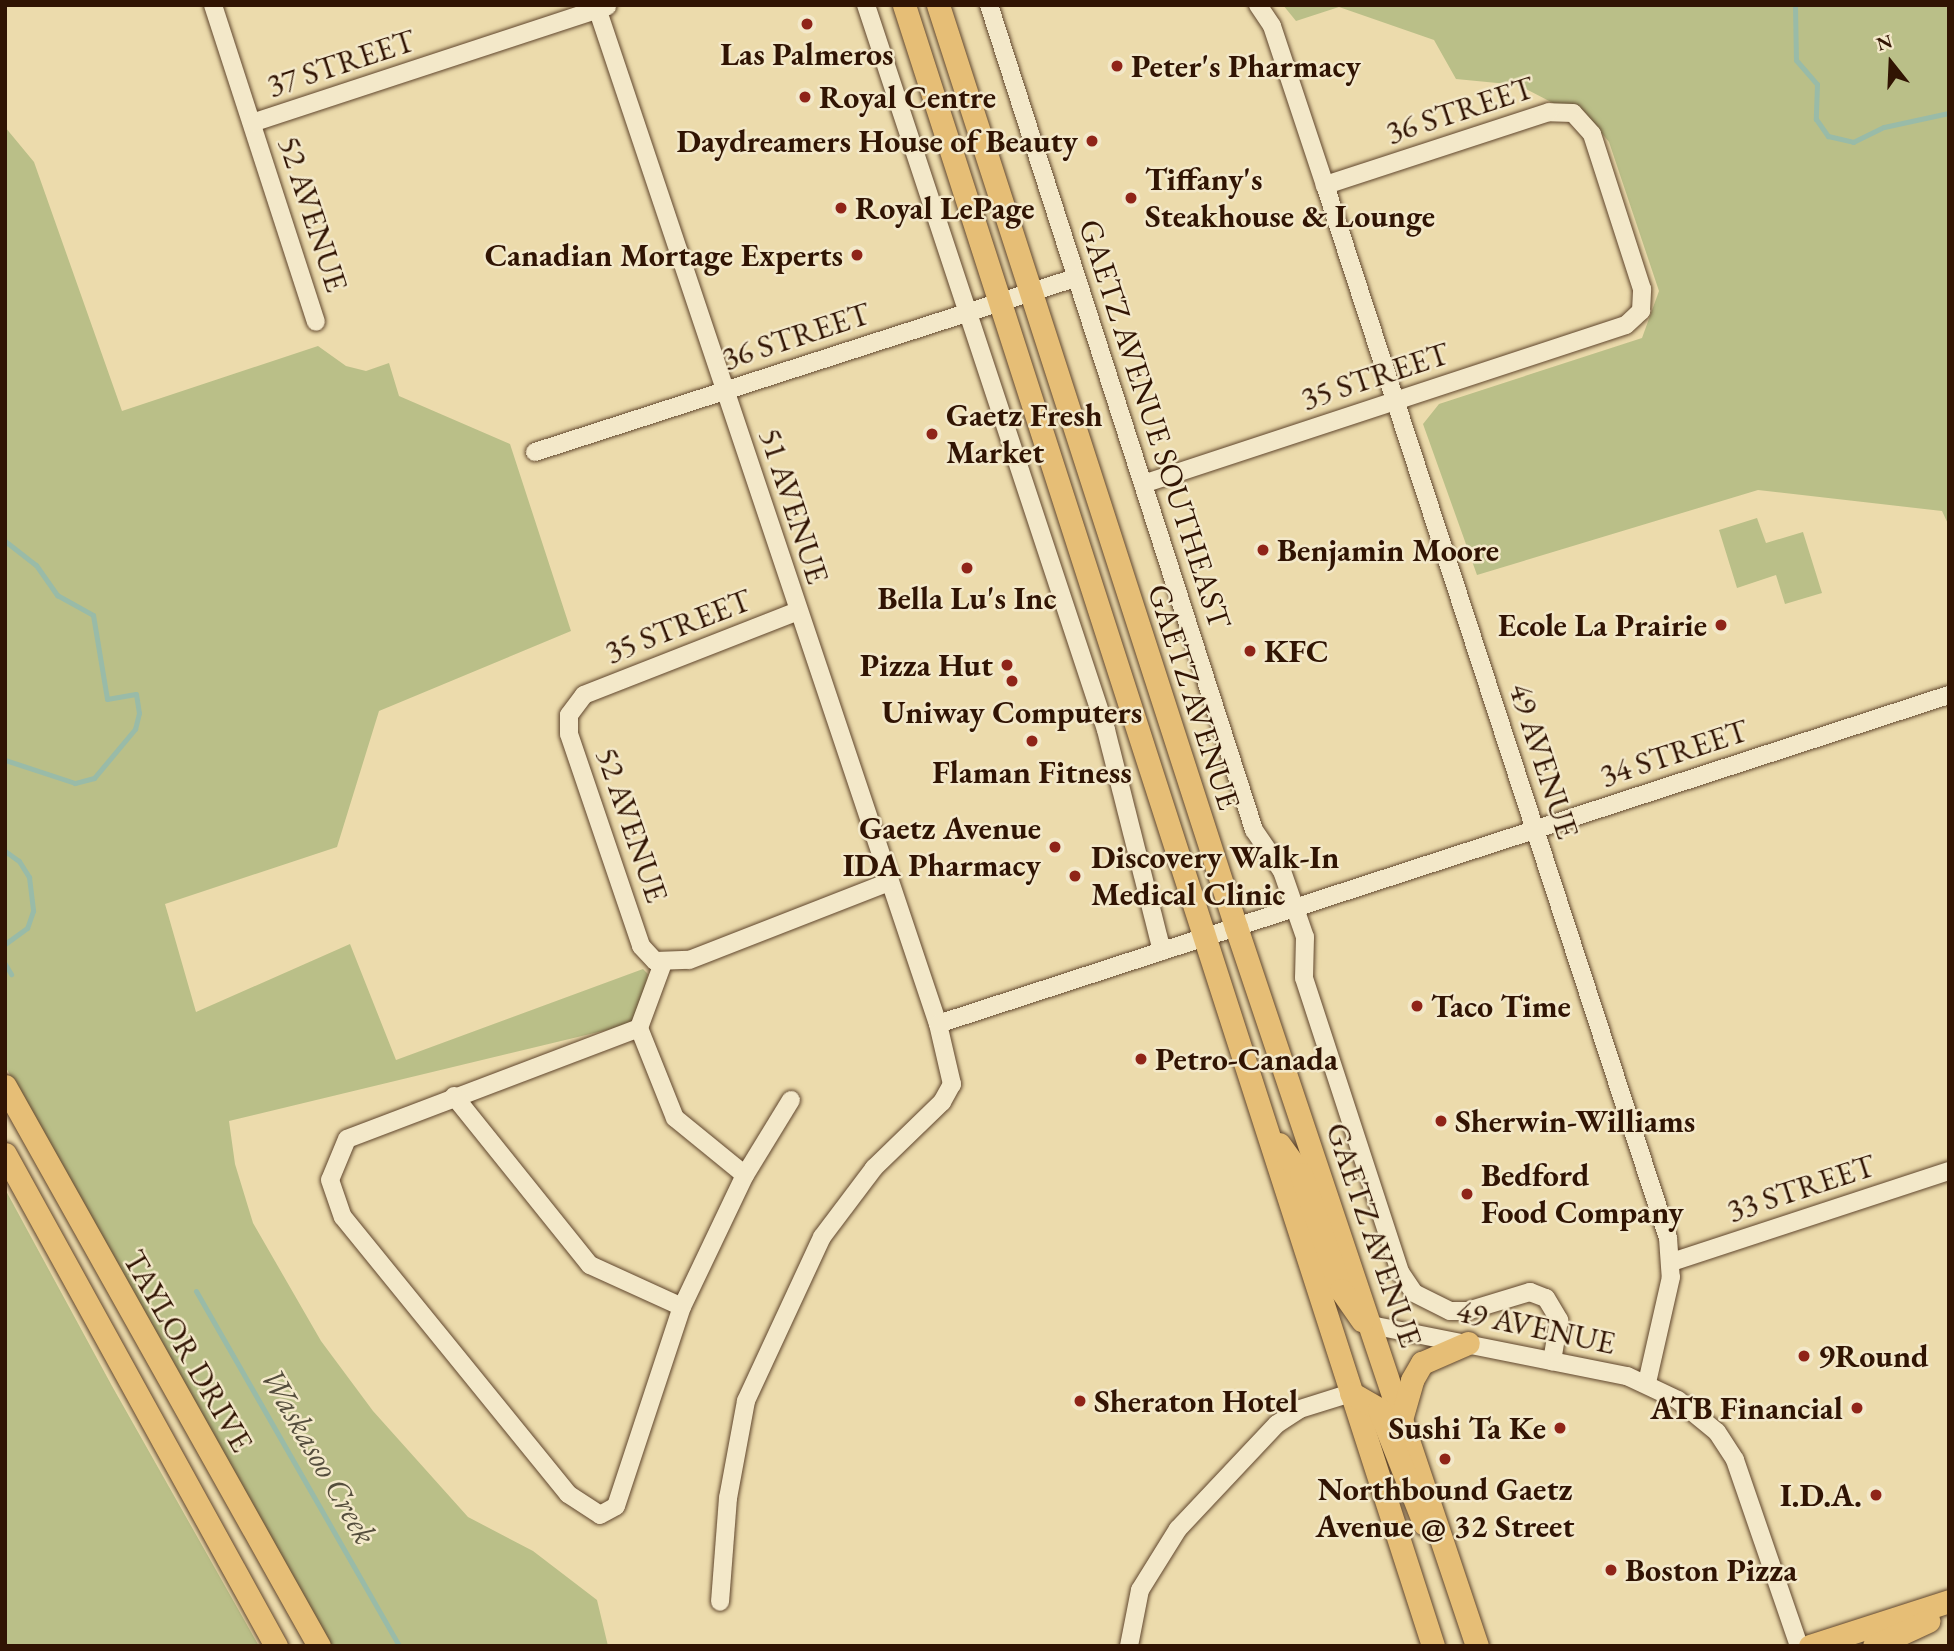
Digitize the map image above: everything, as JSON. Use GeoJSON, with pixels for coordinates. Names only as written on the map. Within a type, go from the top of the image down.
{"type":"FeatureCollection","features":[{"type":"Feature","properties":{"kind":"main road","name":"GAETZ AVENUE"},"geometry":{"type":"LineString","coordinates":[[904,5],[996,303],[1205,937],[1433,1646]]}},
{"type":"Feature","properties":{"kind":"main road"},"geometry":{"type":"LineString","coordinates":[[941,16],[957,5]]}},
{"type":"Feature","properties":{"kind":"main road","name":"GAETZ AVENUE"},"geometry":{"type":"LineString","coordinates":[[941,16],[1236,927],[1478,1640]]}},
{"type":"Feature","properties":{"kind":"main road","name":"TAYLOR DRIVE"},"geometry":{"type":"LineString","coordinates":[[5,1086],[319,1646]]}},
{"type":"Feature","properties":{"kind":"main road"},"geometry":{"type":"LineString","coordinates":[[1265,1123],[1301,1174],[1342,1290],[1362,1320],[1371,1325]]}},
{"type":"Feature","properties":{"kind":"main road","name":"TAYLOR DRIVE"},"geometry":{"type":"LineString","coordinates":[[5,1154],[276,1646]]}},
{"type":"Feature","properties":{"kind":"main road"},"geometry":{"type":"LineString","coordinates":[[1402,1416],[1412,1380],[1422,1363],[1468,1343]]}},
{"type":"Feature","properties":{"kind":"main road"},"geometry":{"type":"LineString","coordinates":[[1351,1393],[1379,1409],[1414,1502],[1430,1535],[1444,1546]]}},
{"type":"Feature","properties":{"kind":"main road"},"geometry":{"type":"LineString","coordinates":[[1408,1569],[1415,1646]]}},
{"type":"Feature","properties":{"kind":"main road"},"geometry":{"type":"LineString","coordinates":[[1810,1646],[1949,1601]]}},
{"type":"Feature","properties":{"kind":"main road"},"geometry":{"type":"LineString","coordinates":[[1874,1646],[1949,1608]]}},
{"type":"Feature","properties":{"kind":"street","name":"52 AVENUE"},"geometry":{"type":"LineString","coordinates":[[212,5],[316,322]]}},
{"type":"Feature","properties":{"kind":"street"},"geometry":{"type":"LineString","coordinates":[[866,5],[1105,730],[1163,951]]}},
{"type":"Feature","properties":{"kind":"street","name":"GAETZ AVENUE SOUTHEAST"},"geometry":{"type":"LineString","coordinates":[[989,5],[1254,830],[1279,864],[1295,908],[1306,943],[1304,978],[1405,1282],[1421,1298],[1450,1311],[1467,1311],[1530,1292],[1546,1298],[1559,1320],[1552,1361]]}},
{"type":"Feature","properties":{"kind":"street","name":"49 AVENUE"},"geometry":{"type":"LineString","coordinates":[[1258,5],[1272,26],[1325,185],[1668,1238],[1672,1262],[1647,1383]]}},
{"type":"Feature","properties":{"kind":"street","name":"37 STREET"},"geometry":{"type":"LineString","coordinates":[[252,123],[601,6]]}},
{"type":"Feature","properties":{"kind":"street","name":"51 AVENUE"},"geometry":{"type":"LineString","coordinates":[[601,6],[798,611],[938,1024],[952,1084],[943,1102],[874,1168],[822,1237],[746,1401],[728,1498],[720,1602]]}},
{"type":"Feature","properties":{"kind":"street","name":"36 STREET"},"geometry":{"type":"LineString","coordinates":[[1325,185],[1549,112],[1573,113],[1591,134],[1642,289],[1641,311],[1626,325]]}},
{"type":"Feature","properties":{"kind":"street","name":"36 STREET"},"geometry":{"type":"LineString","coordinates":[[535,452],[1075,278]]}},
{"type":"Feature","properties":{"kind":"street","name":"35 STREET"},"geometry":{"type":"LineString","coordinates":[[1143,484],[1626,325]]}},
{"type":"Feature","properties":{"kind":"street","name":"35 STREET"},"geometry":{"type":"LineString","coordinates":[[580,698],[798,611]]}},
{"type":"Feature","properties":{"kind":"street","name":"34 STREET"},"geometry":{"type":"LineString","coordinates":[[938,1024],[1949,695]]}},
{"type":"Feature","properties":{"kind":"street","name":"52 AVENUE"},"geometry":{"type":"LineString","coordinates":[[580,698],[569,715],[569,734],[641,946],[663,963]]}},
{"type":"Feature","properties":{"kind":"street"},"geometry":{"type":"LineString","coordinates":[[745,1175],[676,1118],[639,1028],[663,963],[689,960],[889,882]]}},
{"type":"Feature","properties":{"kind":"street"},"geometry":{"type":"LineString","coordinates":[[639,1028],[454,1096],[347,1139],[330,1181],[343,1217],[568,1494],[600,1515],[616,1506],[682,1307],[745,1175],[792,1100]]}},
{"type":"Feature","properties":{"kind":"street"},"geometry":{"type":"LineString","coordinates":[[454,1096],[590,1265],[682,1307]]}},
{"type":"Feature","properties":{"kind":"street","name":"33 STREET"},"geometry":{"type":"LineString","coordinates":[[1672,1262],[1949,1171]]}},
{"type":"Feature","properties":{"kind":"street","name":"49 AVENUE"},"geometry":{"type":"LineString","coordinates":[[1371,1325],[1468,1343],[1647,1383],[1717,1432],[1735,1460],[1799,1646]]}},
{"type":"Feature","properties":{"kind":"street"},"geometry":{"type":"LineString","coordinates":[[1129,1646],[1133,1609],[1147,1573],[1186,1520],[1277,1424],[1300,1409],[1351,1393]]}},
{"type":"Feature","properties":{"kind":"green space"},"geometry":{"type":"Polygon","coordinates":[[[1283,5],[1949,5],[1949,526],[1942,511],[1758,490],[1477,575],[1423,424],[1439,404],[1642,338],[1659,291],[1609,142],[1583,110],[1553,103],[1518,85],[1456,79],[1434,40],[1339,7],[1296,21],[1283,5]]]}},
{"type":"Feature","properties":{"kind":"green space"},"geometry":{"type":"Polygon","coordinates":[[[5,127],[34,162],[122,411],[318,346],[346,366],[366,371],[389,363],[399,396],[510,444],[571,631],[379,711],[337,847],[165,904],[196,1012],[350,944],[396,1060],[643,969],[648,974],[636,1023],[229,1121],[235,1164],[253,1223],[321,1341],[373,1411],[468,1517],[533,1551],[597,1600],[608,1646],[326,1646],[5,1066],[5,127]]]}},
{"type":"Feature","properties":{"kind":"green space"},"geometry":{"type":"Polygon","coordinates":[[[1757,518],[1766,543],[1803,532],[1822,593],[1785,604],[1776,575],[1737,588],[1719,530],[1757,518]]]}},
{"type":"Feature","properties":{"kind":"green space"},"geometry":{"type":"Polygon","coordinates":[[[5,1189],[112,1386],[259,1646],[5,1646],[5,1189]]]}},
{"type":"Feature","properties":{"kind":"waterway"},"geometry":{"type":"LineString","coordinates":[[1795,5],[1796,60],[1817,84],[1816,119],[1828,136],[1853,142],[1884,127],[1949,113]]}},
{"type":"Feature","properties":{"kind":"waterway","name":"Waskasoo Creek"},"geometry":{"type":"LineString","coordinates":[[5,541],[36,565],[57,595],[93,615],[107,699],[136,694],[139,713],[135,729],[94,778],[75,783],[5,760]]}},
{"type":"Feature","properties":{"kind":"waterway","name":"Waskasoo Creek"},"geometry":{"type":"LineString","coordinates":[[5,851],[19,861],[29,877],[33,911],[27,928],[5,944]]}},
{"type":"Feature","properties":{"kind":"waterway","name":"Waskasoo Creek"},"geometry":{"type":"LineString","coordinates":[[5,964],[11,974]]}},
{"type":"Feature","properties":{"kind":"waterway","name":"Waskasoo Creek"},"geometry":{"type":"LineString","coordinates":[[196,1291],[399,1646]]}},
{"type":"Feature","properties":{"kind":"place","name":"Las Palmeros"},"geometry":{"type":"Point","coordinates":[807,24]}},
{"type":"Feature","properties":{"kind":"place","name":"Peter's Pharmacy"},"geometry":{"type":"Point","coordinates":[1117,66]}},
{"type":"Feature","properties":{"kind":"place","name":"Royal Centre"},"geometry":{"type":"Point","coordinates":[805,97]}},
{"type":"Feature","properties":{"kind":"place","name":"Daydreamers House of Beauty"},"geometry":{"type":"Point","coordinates":[1092,141]}},
{"type":"Feature","properties":{"kind":"place","name":"Tiffany's Steakhouse & Lounge"},"geometry":{"type":"Point","coordinates":[1131,198]}},
{"type":"Feature","properties":{"kind":"place","name":"Royal LePage"},"geometry":{"type":"Point","coordinates":[841,208]}},
{"type":"Feature","properties":{"kind":"place","name":"Canadian Mortage Experts"},"geometry":{"type":"Point","coordinates":[857,255]}},
{"type":"Feature","properties":{"kind":"place","name":"Gaetz Fresh Market"},"geometry":{"type":"Point","coordinates":[932,434]}},
{"type":"Feature","properties":{"kind":"place","name":"Benjamin Moore"},"geometry":{"type":"Point","coordinates":[1263,550]}},
{"type":"Feature","properties":{"kind":"place","name":"Bella Lu's Inc"},"geometry":{"type":"Point","coordinates":[967,568]}},
{"type":"Feature","properties":{"kind":"place","name":"Ecole La Prairie"},"geometry":{"type":"Point","coordinates":[1721,625]}},
{"type":"Feature","properties":{"kind":"place","name":"KFC"},"geometry":{"type":"Point","coordinates":[1250,651]}},
{"type":"Feature","properties":{"kind":"place","name":"Pizza Hut"},"geometry":{"type":"Point","coordinates":[1007,665]}},
{"type":"Feature","properties":{"kind":"place","name":"Uniway Computers"},"geometry":{"type":"Point","coordinates":[1012,681]}},
{"type":"Feature","properties":{"kind":"place","name":"Flaman Fitness"},"geometry":{"type":"Point","coordinates":[1032,741]}},
{"type":"Feature","properties":{"kind":"place","name":"Gaetz Avenue IDA Pharmacy"},"geometry":{"type":"Point","coordinates":[1055,847]}},
{"type":"Feature","properties":{"kind":"place","name":"Discovery Walk-In Medical Clinic"},"geometry":{"type":"Point","coordinates":[1075,876]}},
{"type":"Feature","properties":{"kind":"place","name":"Taco Time"},"geometry":{"type":"Point","coordinates":[1417,1006]}},
{"type":"Feature","properties":{"kind":"place","name":"Petro-Canada"},"geometry":{"type":"Point","coordinates":[1141,1059]}},
{"type":"Feature","properties":{"kind":"place","name":"Sherwin-Williams"},"geometry":{"type":"Point","coordinates":[1441,1121]}},
{"type":"Feature","properties":{"kind":"place","name":"Bedford Food Company"},"geometry":{"type":"Point","coordinates":[1467,1194]}},
{"type":"Feature","properties":{"kind":"place","name":"9Round"},"geometry":{"type":"Point","coordinates":[1804,1356]}},
{"type":"Feature","properties":{"kind":"place","name":"Sheraton Hotel"},"geometry":{"type":"Point","coordinates":[1080,1401]}},
{"type":"Feature","properties":{"kind":"place","name":"ATB Financial"},"geometry":{"type":"Point","coordinates":[1857,1408]}},
{"type":"Feature","properties":{"kind":"place","name":"Sushi Ta Ke"},"geometry":{"type":"Point","coordinates":[1560,1428]}},
{"type":"Feature","properties":{"kind":"place","name":"Northbound Gaetz Avenue @ 32 Street"},"geometry":{"type":"Point","coordinates":[1445,1459]}},
{"type":"Feature","properties":{"kind":"place","name":"I.D.A."},"geometry":{"type":"Point","coordinates":[1876,1495]}},
{"type":"Feature","properties":{"kind":"place","name":"Boston Pizza"},"geometry":{"type":"Point","coordinates":[1611,1570]}}]}
